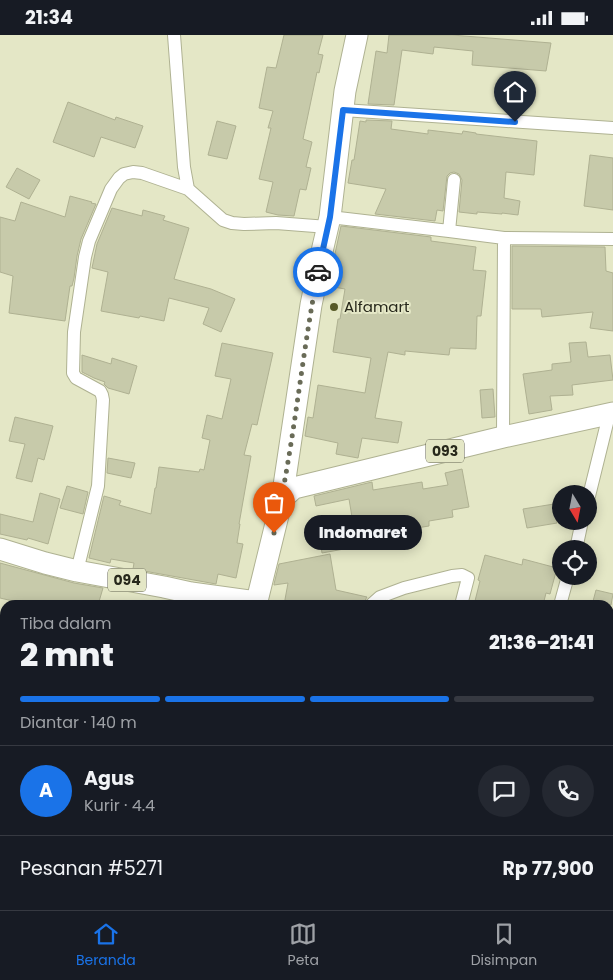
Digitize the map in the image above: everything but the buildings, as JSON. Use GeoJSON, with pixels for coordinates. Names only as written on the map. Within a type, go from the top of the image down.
{"type":"FeatureCollection","features":[{"type":"Feature","properties":{"kind":"main road"},"geometry":{"type":"LineString","coordinates":[[258,600],[282,499],[311,305],[329,222],[345,91],[356,35]]}},
{"type":"Feature","properties":{"kind":"main road","name":"093"},"geometry":{"type":"LineString","coordinates":[[282,499],[294,488],[504,437],[611,414]]}},
{"type":"Feature","properties":{"kind":"main road","name":"094"},"geometry":{"type":"LineString","coordinates":[[0,549],[77,571],[237,600]]}},
{"type":"Feature","properties":{"kind":"street"},"geometry":{"type":"LineString","coordinates":[[174,35],[184,167],[188,189]]}},
{"type":"Feature","properties":{"kind":"street"},"geometry":{"type":"LineString","coordinates":[[343,110],[613,128]]}},
{"type":"Feature","properties":{"kind":"street"},"geometry":{"type":"LineString","coordinates":[[77,571],[98,486],[103,401],[100,391],[76,378],[73,373],[74,332],[89,241],[111,189],[124,174],[142,173],[188,189],[223,220],[232,223],[329,222],[449,231],[504,239],[613,239]]}},
{"type":"Feature","properties":{"kind":"street"},"geometry":{"type":"LineString","coordinates":[[449,231],[454,179]]}},
{"type":"Feature","properties":{"kind":"street"},"geometry":{"type":"LineString","coordinates":[[504,239],[504,437]]}},
{"type":"Feature","properties":{"kind":"street"},"geometry":{"type":"LineString","coordinates":[[592,485],[611,414]]}},
{"type":"Feature","properties":{"kind":"street"},"geometry":{"type":"LineString","coordinates":[[376,600],[404,588],[462,575],[468,578],[462,600]]}},
{"type":"Feature","properties":{"kind":"street"},"geometry":{"type":"LineString","coordinates":[[561,600],[566,585]]}},
{"type":"Feature","properties":{"kind":"way so far"},"geometry":{"type":"LineString","coordinates":[[274,533],[282,499],[311,305],[318,272]]}},
{"type":"Feature","properties":{"kind":"place","name":"Alfamart"},"geometry":{"type":"Point","coordinates":[334,307]}},
{"type":"Feature","properties":{"kind":"place","name":"Indomaret"},"geometry":{"type":"Point","coordinates":[274,533]}},
{"type":"Feature","properties":{"kind":"route"},"geometry":{"type":"LineString","coordinates":[[318,272],[330,217],[343,110],[515,122]]}}]}
